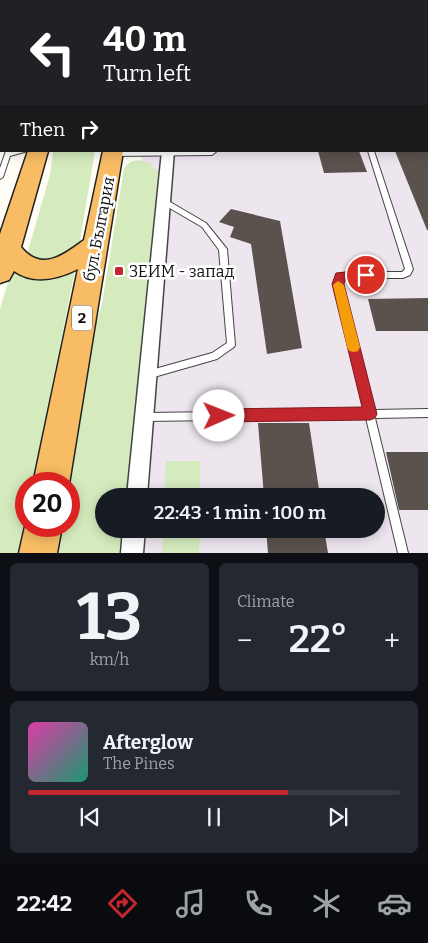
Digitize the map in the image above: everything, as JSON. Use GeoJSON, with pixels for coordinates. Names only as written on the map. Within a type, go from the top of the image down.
{"type":"FeatureCollection","features":[{"type":"Feature","properties":{"kind":"highway"},"geometry":{"type":"LineString","coordinates":[[0,273],[38,152]]}},
{"type":"Feature","properties":{"kind":"highway","name":"бул. България"},"geometry":{"type":"LineString","coordinates":[[53,472],[113,153]]}},
{"type":"Feature","properties":{"kind":"highway"},"geometry":{"type":"LineString","coordinates":[[8,249],[20,264],[26,268],[39,270],[67,265],[81,258],[96,244]]}},
{"type":"Feature","properties":{"kind":"highway"},"geometry":{"type":"LineString","coordinates":[[38,553],[42,537]]}},
{"type":"Feature","properties":{"kind":"street"},"geometry":{"type":"LineString","coordinates":[[138,488],[168,152]]}},
{"type":"Feature","properties":{"kind":"street"},"geometry":{"type":"LineString","coordinates":[[132,553],[133,538]]}},
{"type":"Feature","properties":{"kind":"lane"},"geometry":{"type":"LineString","coordinates":[[113,153],[213,152]]}},
{"type":"Feature","properties":{"kind":"lane"},"geometry":{"type":"LineString","coordinates":[[371,152],[409,269],[407,274],[403,275],[340,276],[338,284],[403,553]]}},
{"type":"Feature","properties":{"kind":"lane"},"geometry":{"type":"LineString","coordinates":[[0,177],[8,153]]}},
{"type":"Feature","properties":{"kind":"lane"},"geometry":{"type":"LineString","coordinates":[[148,375],[214,356],[231,345],[223,249],[204,225],[163,201]]}},
{"type":"Feature","properties":{"kind":"lane"},"geometry":{"type":"LineString","coordinates":[[144,417],[428,413]]}},
{"type":"Feature","properties":{"kind":"shaded area"},"geometry":{"type":"Polygon","coordinates":[[[143,152],[428,152],[428,553],[93,553],[95,537],[385,538],[385,488],[101,488],[143,152]]]}},
{"type":"Feature","properties":{"kind":"green space"},"geometry":{"type":"Polygon","coordinates":[[[53,152],[95,152],[80,241],[65,257],[37,262],[27,254],[50,175],[53,152]]]}},
{"type":"Feature","properties":{"kind":"green space"},"geometry":{"type":"Polygon","coordinates":[[[138,160],[150,163],[160,174],[128,488],[95,488],[95,538],[123,538],[121,553],[52,553],[54,537],[80,537],[80,472],[70,472],[84,362],[102,304],[124,168],[130,162],[138,160]]]}},
{"type":"Feature","properties":{"kind":"green space"},"geometry":{"type":"Polygon","coordinates":[[[12,269],[37,278],[51,278],[75,270],[34,472],[15,472],[15,537],[21,537],[18,553],[0,553],[0,309],[12,269]]]}},
{"type":"Feature","properties":{"kind":"green space"},"geometry":{"type":"Polygon","coordinates":[[[166,461],[200,461],[200,488],[164,488],[166,461]]]}},
{"type":"Feature","properties":{"kind":"green space"},"geometry":{"type":"Polygon","coordinates":[[[163,538],[200,538],[199,553],[162,553],[163,538]]]}},
{"type":"Feature","properties":{"kind":"building"},"geometry":{"type":"Polygon","coordinates":[[[318,152],[359,152],[367,172],[324,173],[318,152]]]}},
{"type":"Feature","properties":{"kind":"building"},"geometry":{"type":"Polygon","coordinates":[[[395,152],[428,152],[427,230],[395,152]]]}},
{"type":"Feature","properties":{"kind":"building"},"geometry":{"type":"Polygon","coordinates":[[[231,209],[280,221],[302,348],[267,354],[251,244],[230,237],[234,227],[219,222],[231,209]]]}},
{"type":"Feature","properties":{"kind":"building"},"geometry":{"type":"Polygon","coordinates":[[[428,298],[428,331],[376,331],[368,299],[428,298]]]}},
{"type":"Feature","properties":{"kind":"building"},"geometry":{"type":"Polygon","coordinates":[[[258,423],[309,423],[319,488],[263,488],[258,423]]]}},
{"type":"Feature","properties":{"kind":"building"},"geometry":{"type":"Polygon","coordinates":[[[386,452],[428,452],[428,510],[399,510],[386,452]]]}},
{"type":"Feature","properties":{"kind":"building"},"geometry":{"type":"Polygon","coordinates":[[[267,538],[326,538],[328,553],[268,553],[267,538]]]}},
{"type":"Feature","properties":{"kind":"slow traffic"},"geometry":{"type":"LineString","coordinates":[[338,285],[354,347]]}},
{"type":"Feature","properties":{"kind":"place","name":"ЗЕИМ - запад"},"geometry":{"type":"Point","coordinates":[119,271]}},
{"type":"Feature","properties":{"kind":"route"},"geometry":{"type":"LineString","coordinates":[[219,416],[370,414],[338,284],[340,276],[366,275]]}}]}
